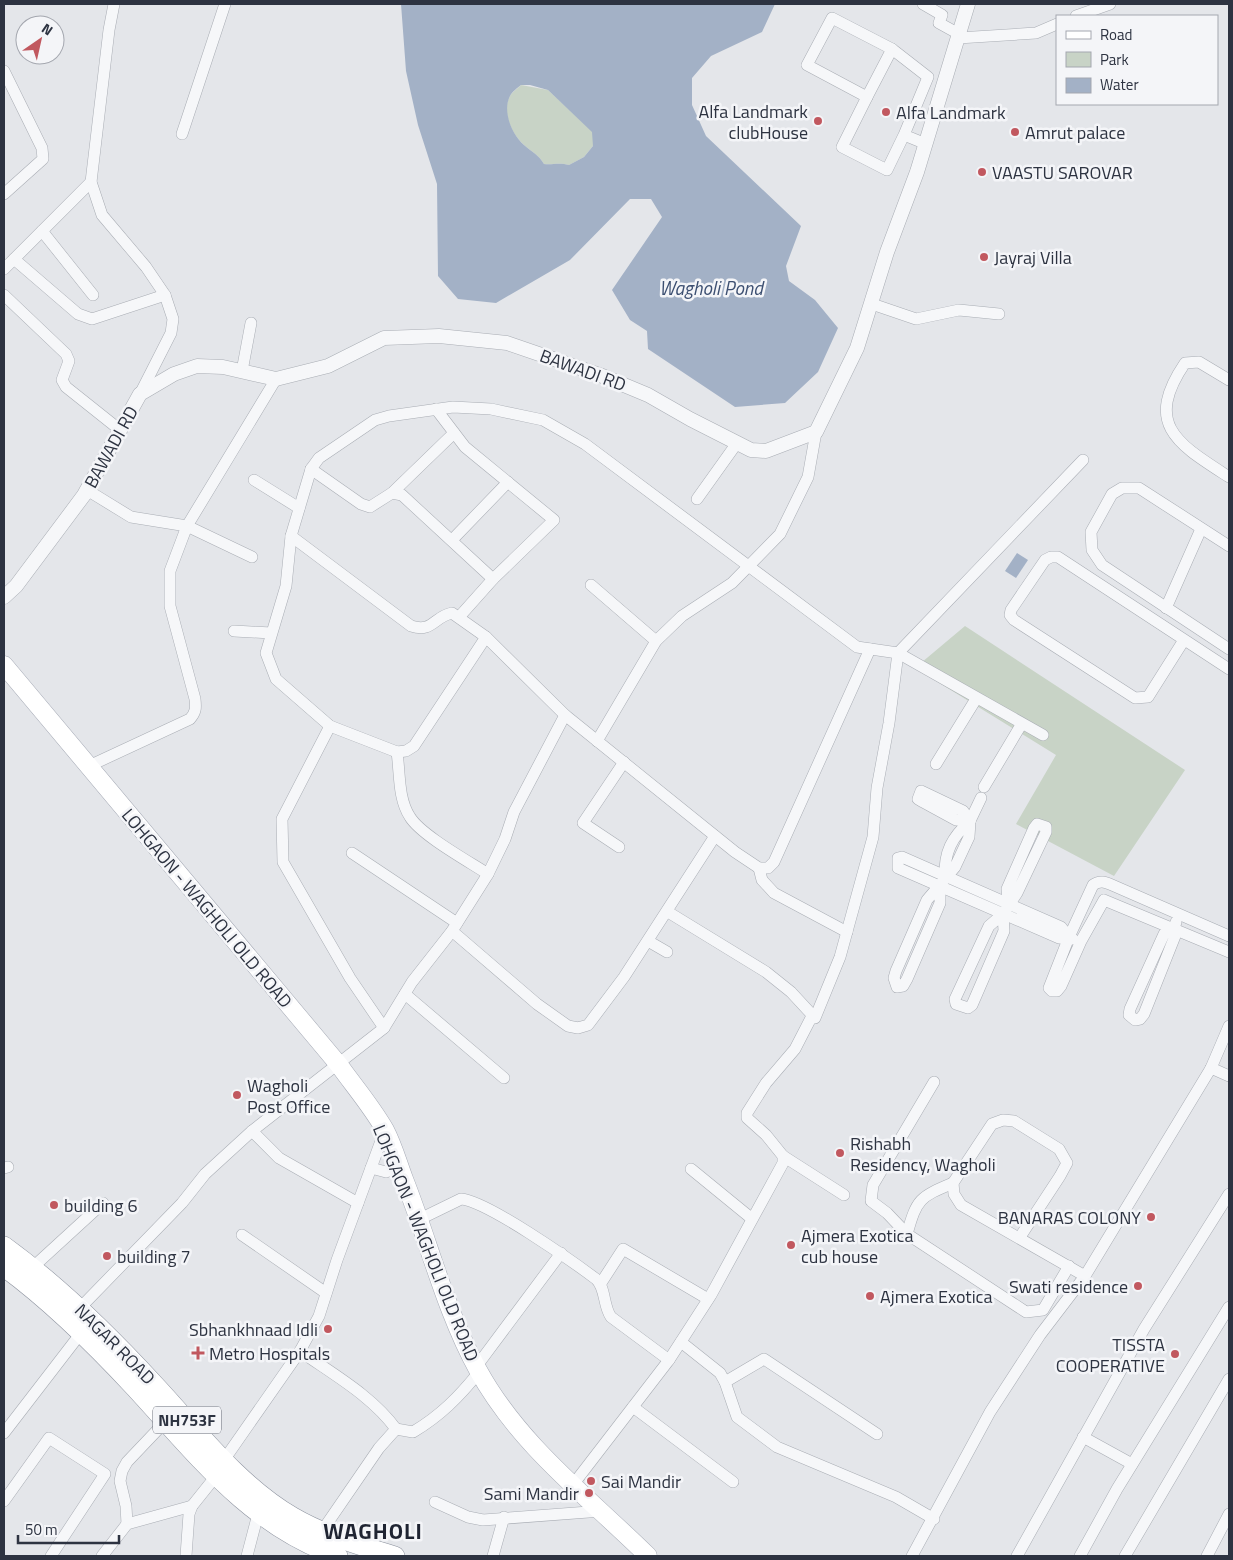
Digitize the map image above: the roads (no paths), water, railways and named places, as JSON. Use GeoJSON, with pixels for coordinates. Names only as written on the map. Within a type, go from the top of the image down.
{"type":"FeatureCollection","features":[{"type":"Feature","properties":{"kind":"highway","name":"NAGAR ROAD"},"geometry":{"type":"LineString","coordinates":[[4,1246],[80,1308],[147,1376],[258,1514],[284,1532],[320,1550],[338,1556]]}},
{"type":"Feature","properties":{"kind":"highway","name":"NAGAR ROAD"},"geometry":{"type":"LineString","coordinates":[[4,1267],[81,1334],[165,1422],[220,1468],[293,1517],[357,1545],[395,1556]]}},
{"type":"Feature","properties":{"kind":"main road","name":"LOHGAON - WAGHOLI OLD ROAD"},"geometry":{"type":"LineString","coordinates":[[4,665],[339,1065],[385,1130],[420,1219],[438,1278],[463,1340],[478,1370],[518,1431],[572,1486],[602,1511],[648,1556]]}},
{"type":"Feature","properties":{"kind":"street"},"geometry":{"type":"LineString","coordinates":[[114,4],[108,30],[91,182],[102,215],[146,267],[165,295],[173,319],[171,333],[140,394]]}},
{"type":"Feature","properties":{"kind":"street"},"geometry":{"type":"LineString","coordinates":[[182,134],[225,4]]}},
{"type":"Feature","properties":{"kind":"street"},"geometry":{"type":"LineString","coordinates":[[923,4],[942,14],[938,23],[958,36],[1036,33],[1056,24]]}},
{"type":"Feature","properties":{"kind":"street"},"geometry":{"type":"LineString","coordinates":[[597,741],[656,641],[682,616],[732,583],[748,564],[780,534],[803,489],[813,462],[816,432],[857,348],[887,252],[926,144],[968,4]]}},
{"type":"Feature","properties":{"kind":"street"},"geometry":{"type":"LineString","coordinates":[[1079,15],[1110,4]]}},
{"type":"Feature","properties":{"kind":"street"},"geometry":{"type":"LineString","coordinates":[[867,97],[807,65],[832,18],[892,49],[928,76],[888,170],[842,147],[892,49]]}},
{"type":"Feature","properties":{"kind":"street"},"geometry":{"type":"LineString","coordinates":[[4,71],[42,148],[44,159],[4,194]]}},
{"type":"Feature","properties":{"kind":"street"},"geometry":{"type":"LineString","coordinates":[[904,135],[926,144]]}},
{"type":"Feature","properties":{"kind":"street"},"geometry":{"type":"LineString","coordinates":[[4,269],[91,182]]}},
{"type":"Feature","properties":{"kind":"street"},"geometry":{"type":"LineString","coordinates":[[42,231],[93,295]]}},
{"type":"Feature","properties":{"kind":"street"},"geometry":{"type":"LineString","coordinates":[[14,258],[78,314],[87,318],[92,319],[165,295]]}},
{"type":"Feature","properties":{"kind":"street"},"geometry":{"type":"LineString","coordinates":[[4,295],[66,354],[69,361],[62,380],[66,387],[120,430]]}},
{"type":"Feature","properties":{"kind":"street"},"geometry":{"type":"LineString","coordinates":[[872,304],[916,319],[959,310],[999,314]]}},
{"type":"Feature","properties":{"kind":"street"},"geometry":{"type":"LineString","coordinates":[[242,371],[251,323]]}},
{"type":"Feature","properties":{"kind":"street","name":"BAWADI RD"},"geometry":{"type":"LineString","coordinates":[[4,597],[16,586],[87,490],[140,394],[174,374],[197,366],[223,367],[276,379],[328,366],[384,338],[439,336],[507,343],[600,375],[648,395],[751,450],[766,451],[816,432]]}},
{"type":"Feature","properties":{"kind":"street"},"geometry":{"type":"LineString","coordinates":[[1229,380],[1199,362],[1185,363],[1166,398],[1167,420],[1185,449],[1229,477]]}},
{"type":"Feature","properties":{"kind":"street"},"geometry":{"type":"LineString","coordinates":[[89,766],[190,719],[194,714],[196,708],[195,699],[170,606],[168,587],[170,570],[187,526],[276,379]]}},
{"type":"Feature","properties":{"kind":"street"},"geometry":{"type":"LineString","coordinates":[[486,637],[414,746],[406,751],[397,752],[330,726],[276,679],[266,653],[286,586],[291,536],[311,469],[330,448],[375,420],[388,416],[436,409],[453,407],[491,409],[543,420],[585,444],[857,646],[898,653],[1021,725],[1042,735]]}},
{"type":"Feature","properties":{"kind":"street"},"geometry":{"type":"LineString","coordinates":[[436,409],[464,447],[554,520],[493,579],[460,616]]}},
{"type":"Feature","properties":{"kind":"street"},"geometry":{"type":"LineString","coordinates":[[311,469],[361,504],[370,507],[392,493],[454,433]]}},
{"type":"Feature","properties":{"kind":"street"},"geometry":{"type":"LineString","coordinates":[[697,499],[737,443]]}},
{"type":"Feature","properties":{"kind":"street"},"geometry":{"type":"LineString","coordinates":[[812,1016],[815,1018],[840,957],[873,836],[877,788],[889,723],[898,653],[1083,460]]}},
{"type":"Feature","properties":{"kind":"street"},"geometry":{"type":"LineString","coordinates":[[254,480],[299,508]]}},
{"type":"Feature","properties":{"kind":"street"},"geometry":{"type":"LineString","coordinates":[[452,540],[508,482]]}},
{"type":"Feature","properties":{"kind":"street"},"geometry":{"type":"LineString","coordinates":[[1229,546],[1138,488],[1122,488],[1112,494],[1091,532],[1092,550],[1102,565],[1229,649]]}},
{"type":"Feature","properties":{"kind":"street"},"geometry":{"type":"LineString","coordinates":[[87,490],[131,517],[187,526],[252,557]]}},
{"type":"Feature","properties":{"kind":"street"},"geometry":{"type":"LineString","coordinates":[[392,493],[402,495],[493,579]]}},
{"type":"Feature","properties":{"kind":"street"},"geometry":{"type":"LineString","coordinates":[[1166,608],[1201,529]]}},
{"type":"Feature","properties":{"kind":"street"},"geometry":{"type":"LineString","coordinates":[[291,536],[411,626],[422,629],[431,626],[443,615],[452,612],[460,616],[486,637],[565,715],[716,836],[759,868],[768,868],[774,862],[870,649]]}},
{"type":"Feature","properties":{"kind":"street"},"geometry":{"type":"LineString","coordinates":[[1184,640],[1148,696],[1143,699],[1127,692],[1014,620],[1010,615],[1045,560],[1051,557],[1058,558],[1229,669]]}},
{"type":"Feature","properties":{"kind":"street"},"geometry":{"type":"LineString","coordinates":[[591,585],[656,641]]}},
{"type":"Feature","properties":{"kind":"street"},"geometry":{"type":"LineString","coordinates":[[234,631],[271,634]]}},
{"type":"Feature","properties":{"kind":"street"},"geometry":{"type":"LineString","coordinates":[[936,764],[976,698]]}},
{"type":"Feature","properties":{"kind":"street"},"geometry":{"type":"LineString","coordinates":[[80,1308],[182,1203],[205,1174],[252,1131],[384,1028],[405,994],[455,927],[488,874],[505,839],[514,812],[565,715]]}},
{"type":"Feature","properties":{"kind":"street"},"geometry":{"type":"LineString","coordinates":[[943,882],[927,900],[894,978],[897,987],[902,986],[906,979],[940,903],[943,882],[944,861],[956,834],[970,821],[982,792],[1021,725]]}},
{"type":"Feature","properties":{"kind":"street"},"geometry":{"type":"LineString","coordinates":[[330,726],[282,819],[283,862],[350,978],[384,1028]]}},
{"type":"Feature","properties":{"kind":"street"},"geometry":{"type":"LineString","coordinates":[[397,752],[402,799],[409,816],[418,827],[488,874]]}},
{"type":"Feature","properties":{"kind":"street"},"geometry":{"type":"LineString","coordinates":[[619,846],[583,823],[624,762]]}},
{"type":"Feature","properties":{"kind":"street"},"geometry":{"type":"LineString","coordinates":[[1006,909],[1004,931],[972,1005],[968,1008],[956,1004],[955,999],[989,926],[1006,909],[1017,893],[1046,832],[1046,827],[1042,824],[1037,824],[1034,828],[1006,889],[1006,909]]}},
{"type":"Feature","properties":{"kind":"street"},"geometry":{"type":"LineString","coordinates":[[352,853],[455,927],[537,1004],[568,1026],[578,1028],[588,1025],[668,912],[716,836]]}},
{"type":"Feature","properties":{"kind":"street"},"geometry":{"type":"LineString","coordinates":[[759,868],[762,880],[774,893],[847,932]]}},
{"type":"Feature","properties":{"kind":"street"},"geometry":{"type":"LineString","coordinates":[[943,882],[1006,909],[1059,938],[1069,937],[1081,942]]}},
{"type":"Feature","properties":{"kind":"street"},"geometry":{"type":"LineString","coordinates":[[1097,882],[1104,900],[1229,952]]}},
{"type":"Feature","properties":{"kind":"street"},"geometry":{"type":"LineString","coordinates":[[1104,900],[1081,942],[1061,986],[1057,992],[1052,991],[1049,988],[1050,982],[1093,885],[1097,882],[1104,882],[1229,936]]}},
{"type":"Feature","properties":{"kind":"street"},"geometry":{"type":"LineString","coordinates":[[668,912],[766,972],[791,992],[812,1016]]}},
{"type":"Feature","properties":{"kind":"street"},"geometry":{"type":"LineString","coordinates":[[1174,928],[1164,934],[1130,1009],[1130,1015],[1134,1020],[1144,1014],[1175,936],[1174,928],[1179,914]]}},
{"type":"Feature","properties":{"kind":"street"},"geometry":{"type":"LineString","coordinates":[[648,941],[667,952]]}},
{"type":"Feature","properties":{"kind":"street"},"geometry":{"type":"LineString","coordinates":[[405,994],[504,1078]]}},
{"type":"Feature","properties":{"kind":"street"},"geometry":{"type":"LineString","coordinates":[[812,1016],[795,1049],[766,1084],[747,1113],[747,1118],[766,1135],[783,1156],[844,1195]]}},
{"type":"Feature","properties":{"kind":"street"},"geometry":{"type":"LineString","coordinates":[[912,1556],[934,1519],[990,1412],[1040,1335],[1085,1276],[1211,1068],[1229,1026]]}},
{"type":"Feature","properties":{"kind":"street"},"geometry":{"type":"LineString","coordinates":[[1211,1068],[1229,1076]]}},
{"type":"Feature","properties":{"kind":"street"},"geometry":{"type":"LineString","coordinates":[[934,1082],[873,1185],[871,1201],[887,1213],[907,1234],[1026,1312],[1043,1310],[1069,1266]]}},
{"type":"Feature","properties":{"kind":"street"},"geometry":{"type":"LineString","coordinates":[[1020,1237],[1067,1163],[1059,1150],[1014,1121],[1003,1120],[992,1124],[954,1183],[954,1194],[961,1205],[1020,1237],[1085,1276]]}},
{"type":"Feature","properties":{"kind":"street"},"geometry":{"type":"LineString","coordinates":[[186,1556],[189,1514],[192,1506],[300,1351],[319,1316],[385,1130]]}},
{"type":"Feature","properties":{"kind":"street"},"geometry":{"type":"LineString","coordinates":[[252,1131],[279,1158],[358,1203]]}},
{"type":"Feature","properties":{"kind":"street"},"geometry":{"type":"LineString","coordinates":[[572,1486],[633,1408],[681,1342],[708,1299],[783,1163],[783,1156]]}},
{"type":"Feature","properties":{"kind":"street"},"geometry":{"type":"LineString","coordinates":[[371,1168],[386,1172],[399,1166]]}},
{"type":"Feature","properties":{"kind":"street"},"geometry":{"type":"LineString","coordinates":[[691,1169],[751,1218]]}},
{"type":"Feature","properties":{"kind":"street"},"geometry":{"type":"LineString","coordinates":[[907,1234],[912,1214],[925,1195],[954,1183]]}},
{"type":"Feature","properties":{"kind":"street"},"geometry":{"type":"LineString","coordinates":[[1017,1556],[1144,1329],[1229,1194]]}},
{"type":"Feature","properties":{"kind":"street"},"geometry":{"type":"LineString","coordinates":[[420,1219],[460,1199],[469,1200],[560,1253],[601,1283],[606,1310],[611,1317],[669,1360]]}},
{"type":"Feature","properties":{"kind":"street"},"geometry":{"type":"LineString","coordinates":[[32,1268],[103,1203]]}},
{"type":"Feature","properties":{"kind":"street"},"geometry":{"type":"LineString","coordinates":[[242,1235],[326,1293]]}},
{"type":"Feature","properties":{"kind":"street"},"geometry":{"type":"LineString","coordinates":[[601,1283],[623,1249],[708,1299]]}},
{"type":"Feature","properties":{"kind":"street"},"geometry":{"type":"LineString","coordinates":[[300,1351],[367,1398],[386,1415],[396,1429],[413,1432],[447,1410],[478,1370],[560,1253]]}},
{"type":"Feature","properties":{"kind":"street"},"geometry":{"type":"LineString","coordinates":[[1080,1556],[1132,1464],[1229,1307]]}},
{"type":"Feature","properties":{"kind":"street"},"geometry":{"type":"LineString","coordinates":[[4,1433],[81,1334]]}},
{"type":"Feature","properties":{"kind":"street"},"geometry":{"type":"LineString","coordinates":[[681,1342],[720,1372],[726,1382],[737,1417],[778,1447],[896,1497],[934,1519]]}},
{"type":"Feature","properties":{"kind":"street"},"geometry":{"type":"LineString","coordinates":[[726,1382],[764,1360],[877,1434]]}},
{"type":"Feature","properties":{"kind":"street"},"geometry":{"type":"LineString","coordinates":[[1125,1556],[1229,1379]]}},
{"type":"Feature","properties":{"kind":"street"},"geometry":{"type":"LineString","coordinates":[[633,1408],[733,1482]]}},
{"type":"Feature","properties":{"kind":"street"},"geometry":{"type":"LineString","coordinates":[[127,1524],[126,1506],[120,1481],[122,1471],[127,1462],[165,1422]]}},
{"type":"Feature","properties":{"kind":"street"},"geometry":{"type":"LineString","coordinates":[[322,1531],[379,1448],[396,1429]]}},
{"type":"Feature","properties":{"kind":"street"},"geometry":{"type":"LineString","coordinates":[[1083,1437],[1132,1464]]}},
{"type":"Feature","properties":{"kind":"street"},"geometry":{"type":"LineString","coordinates":[[4,1501],[49,1438],[105,1474],[51,1556]]}},
{"type":"Feature","properties":{"kind":"street"},"geometry":{"type":"LineString","coordinates":[[435,1502],[468,1517],[484,1520],[602,1511]]}},
{"type":"Feature","properties":{"kind":"street"},"geometry":{"type":"LineString","coordinates":[[102,1556],[127,1524],[192,1506]]}},
{"type":"Feature","properties":{"kind":"street"},"geometry":{"type":"LineString","coordinates":[[247,1556],[258,1514]]}},
{"type":"Feature","properties":{"kind":"street"},"geometry":{"type":"LineString","coordinates":[[1207,1556],[1229,1514]]}},
{"type":"Feature","properties":{"kind":"street"},"geometry":{"type":"LineString","coordinates":[[493,1556],[504,1517]]}},
{"type":"Feature","properties":{"kind":"water","name":"Wagholi Pond"},"geometry":{"type":"Polygon","coordinates":[[[401,4],[775,4],[762,32],[711,56],[692,78],[692,105],[706,136],[801,226],[786,266],[789,281],[815,300],[838,328],[818,372],[785,403],[735,407],[648,349],[647,331],[630,320],[612,290],[662,217],[651,199],[630,199],[570,260],[496,303],[458,299],[438,276],[437,184],[418,125],[406,71],[401,4]],[[530,85],[519,86],[508,102],[507,109],[512,129],[520,141],[538,156],[544,164],[569,165],[584,157],[593,146],[592,132],[548,90],[530,85]]]}},
{"type":"Feature","properties":{"kind":"water"},"geometry":{"type":"Polygon","coordinates":[[[1017,553],[1028,560],[1016,578],[1005,571],[1017,553]]]}},
{"type":"Feature","properties":{"kind":"place","name":"Alfa Landmark"},"geometry":{"type":"Point","coordinates":[886,112]}},
{"type":"Feature","properties":{"kind":"place","name":"Alfa Landmark clubHouse"},"geometry":{"type":"Point","coordinates":[818,121]}},
{"type":"Feature","properties":{"kind":"place","name":"Amrut palace"},"geometry":{"type":"Point","coordinates":[1015,132]}},
{"type":"Feature","properties":{"kind":"place","name":"VAASTU SAROVAR"},"geometry":{"type":"Point","coordinates":[982,172]}},
{"type":"Feature","properties":{"kind":"place","name":"Jayraj Villa"},"geometry":{"type":"Point","coordinates":[984,257]}},
{"type":"Feature","properties":{"kind":"place","name":"Wagholi Post Office"},"geometry":{"type":"Point","coordinates":[237,1095]}},
{"type":"Feature","properties":{"kind":"place","name":"Rishabh Residency, Wagholi"},"geometry":{"type":"Point","coordinates":[840,1153]}},
{"type":"Feature","properties":{"kind":"place","name":"building 6"},"geometry":{"type":"Point","coordinates":[54,1205]}},
{"type":"Feature","properties":{"kind":"place","name":"BANARAS COLONY"},"geometry":{"type":"Point","coordinates":[1151,1217]}},
{"type":"Feature","properties":{"kind":"place","name":"Ajmera Exotica cub house"},"geometry":{"type":"Point","coordinates":[791,1245]}},
{"type":"Feature","properties":{"kind":"place","name":"building 7"},"geometry":{"type":"Point","coordinates":[107,1256]}},
{"type":"Feature","properties":{"kind":"place","name":"Swati residence"},"geometry":{"type":"Point","coordinates":[1138,1286]}},
{"type":"Feature","properties":{"kind":"place","name":"Ajmera Exotica"},"geometry":{"type":"Point","coordinates":[870,1296]}},
{"type":"Feature","properties":{"kind":"place","name":"Sbhankhnaad Idli"},"geometry":{"type":"Point","coordinates":[328,1329]}},
{"type":"Feature","properties":{"kind":"place","name":"Metro Hospitals"},"geometry":{"type":"Point","coordinates":[198,1353]}},
{"type":"Feature","properties":{"kind":"place","name":"TISSTA COOPERATIVE"},"geometry":{"type":"Point","coordinates":[1175,1354]}},
{"type":"Feature","properties":{"kind":"place","name":"Sai Mandir"},"geometry":{"type":"Point","coordinates":[591,1481]}},
{"type":"Feature","properties":{"kind":"place","name":"Sami Mandir"},"geometry":{"type":"Point","coordinates":[589,1493]}},
{"type":"Feature","properties":{"kind":"district","name":"WAGHOLI"},"geometry":{"type":"Point","coordinates":[373,1531]}}]}
